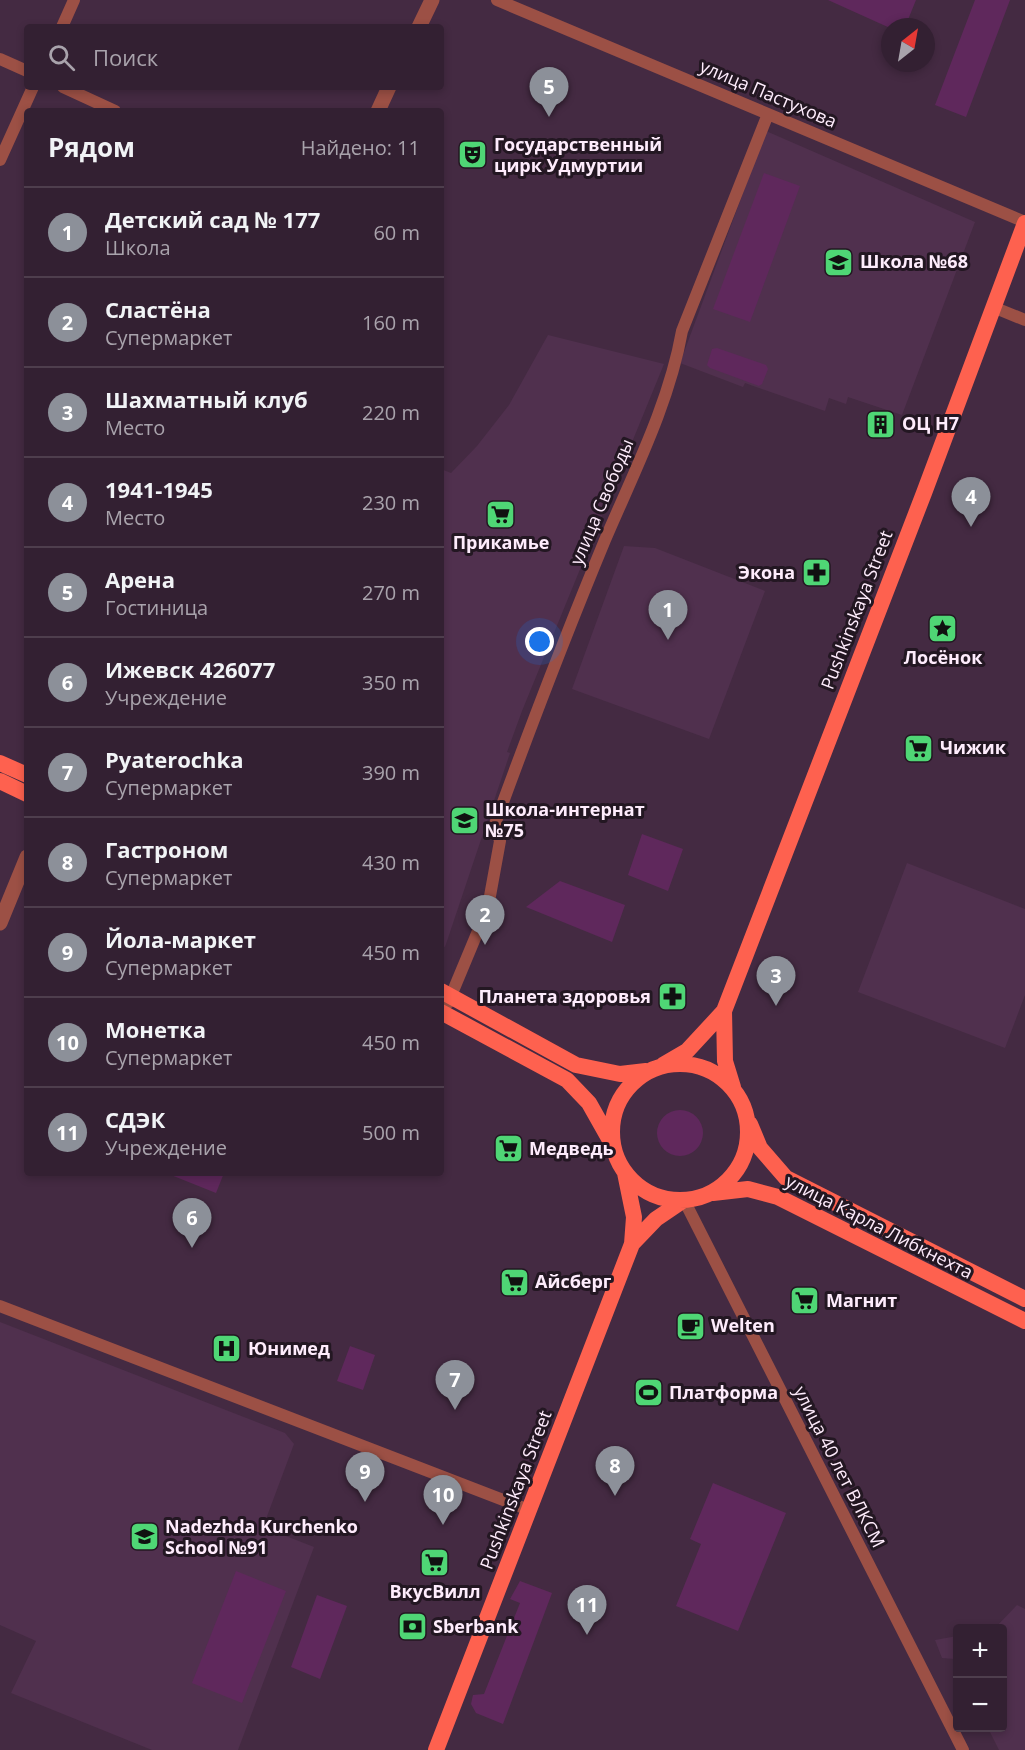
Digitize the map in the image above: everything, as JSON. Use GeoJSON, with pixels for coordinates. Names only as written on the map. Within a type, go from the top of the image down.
{"type":"FeatureCollection","features":[{"type":"Feature","properties":{"kind":"main road","name":"Pushkinskaya Street"},"geometry":{"type":"LineString","coordinates":[[656,1068],[687,1051],[724,1011],[924,493],[1025,222]]}},
{"type":"Feature","properties":{"kind":"main road"},"geometry":{"type":"LineString","coordinates":[[0,763],[24,774]]}},
{"type":"Feature","properties":{"kind":"main road"},"geometry":{"type":"LineString","coordinates":[[0,781],[24,793]]}},
{"type":"Feature","properties":{"kind":"main road"},"geometry":{"type":"LineString","coordinates":[[444,1014],[567,1080],[589,1103],[599,1118],[625,1173],[634,1183],[651,1194],[684,1200],[710,1193],[726,1182],[739,1167],[748,1141],[746,1115],[735,1091],[715,1073],[690,1064],[620,1074],[576,1065],[446,994]]}},
{"type":"Feature","properties":{"kind":"main road","name":"Pushkinskaya Street"},"geometry":{"type":"LineString","coordinates":[[724,1011],[725,1061],[735,1091]]}},
{"type":"Feature","properties":{"kind":"main road"},"geometry":{"type":"LineString","coordinates":[[614,1149],[612,1122],[621,1097],[629,1086],[656,1068]]}},
{"type":"Feature","properties":{"kind":"main road","name":"улица Карла Либкнехта"},"geometry":{"type":"LineString","coordinates":[[746,1115],[760,1148],[786,1178],[1025,1299]]}},
{"type":"Feature","properties":{"kind":"main road","name":"Pushkinskaya Street"},"geometry":{"type":"LineString","coordinates":[[436,1750],[632,1244],[634,1216],[625,1173]]}},
{"type":"Feature","properties":{"kind":"main road","name":"улица Карла Либкнехта"},"geometry":{"type":"LineString","coordinates":[[710,1193],[748,1189],[778,1197],[1025,1322]]}},
{"type":"Feature","properties":{"kind":"main road","name":"Pushkinskaya Street"},"geometry":{"type":"LineString","coordinates":[[632,1244],[656,1219],[684,1200]]}},
{"type":"Feature","properties":{"kind":"street"},"geometry":{"type":"LineString","coordinates":[[63,24],[74,0]]}},
{"type":"Feature","properties":{"kind":"street"},"geometry":{"type":"LineString","coordinates":[[420,24],[432,0]]}},
{"type":"Feature","properties":{"kind":"street","name":"улица Пастухова"},"geometry":{"type":"LineString","coordinates":[[496,0],[1025,222]]}},
{"type":"Feature","properties":{"kind":"street"},"geometry":{"type":"LineString","coordinates":[[0,59],[24,70]]}},
{"type":"Feature","properties":{"kind":"street"},"geometry":{"type":"LineString","coordinates":[[0,160],[32,90]]}},
{"type":"Feature","properties":{"kind":"street"},"geometry":{"type":"LineString","coordinates":[[70,90],[108,108]]}},
{"type":"Feature","properties":{"kind":"street"},"geometry":{"type":"LineString","coordinates":[[379,108],[388,90]]}},
{"type":"Feature","properties":{"kind":"street","name":"улица Свободы"},"geometry":{"type":"LineString","coordinates":[[446,994],[488,907],[500,841],[495,824],[546,686],[644,452],[676,362],[682,331],[768,114]]}},
{"type":"Feature","properties":{"kind":"street"},"geometry":{"type":"LineString","coordinates":[[993,307],[1025,320]]}},
{"type":"Feature","properties":{"kind":"street"},"geometry":{"type":"LineString","coordinates":[[0,923],[24,864]]}},
{"type":"Feature","properties":{"kind":"street","name":"улица 40 лет ВЛКСМ"},"geometry":{"type":"LineString","coordinates":[[684,1200],[963,1750]]}},
{"type":"Feature","properties":{"kind":"street"},"geometry":{"type":"LineString","coordinates":[[0,1306],[530,1510]]}},
{"type":"Feature","properties":{"kind":"shaded area"},"geometry":{"type":"Polygon","coordinates":[[[828,0],[916,0],[909,18],[881,18],[881,24],[828,0]]]}},
{"type":"Feature","properties":{"kind":"shaded area"},"geometry":{"type":"Polygon","coordinates":[[[975,0],[1010,0],[966,117],[935,105],[975,0]]]}},
{"type":"Feature","properties":{"kind":"shaded area","name":"Школа №68"},"geometry":{"type":"Polygon","coordinates":[[[766,131],[975,222],[902,415],[848,397],[846,404],[829,398],[825,411],[745,383],[743,387],[680,363],[766,131]]]}},
{"type":"Feature","properties":{"kind":"shaded area"},"geometry":{"type":"Polygon","coordinates":[[[764,173],[800,186],[750,322],[713,309],[764,173]]]}},
{"type":"Feature","properties":{"kind":"shaded area"},"geometry":{"type":"Polygon","coordinates":[[[548,335],[664,364],[522,711],[445,947],[444,470],[451,473],[477,446],[509,405],[548,335]]]}},
{"type":"Feature","properties":{"kind":"shaded area"},"geometry":{"type":"Polygon","coordinates":[[[717,348],[766,365],[768,369],[762,384],[759,386],[710,368],[707,365],[712,349],[717,348]]]}},
{"type":"Feature","properties":{"kind":"shaded area"},"geometry":{"type":"Polygon","coordinates":[[[624,546],[655,548],[765,591],[709,739],[572,689],[624,546]]]}},
{"type":"Feature","properties":{"kind":"shaded area"},"geometry":{"type":"Polygon","coordinates":[[[642,834],[683,849],[668,891],[628,875],[642,834]]]}},
{"type":"Feature","properties":{"kind":"shaded area"},"geometry":{"type":"Polygon","coordinates":[[[907,863],[1025,909],[1025,995],[1005,1048],[858,992],[907,863]]]}},
{"type":"Feature","properties":{"kind":"shaded area"},"geometry":{"type":"Polygon","coordinates":[[[560,881],[625,905],[612,942],[526,907],[560,881]]]}},
{"type":"Feature","properties":{"kind":"shaded area"},"geometry":{"type":"Polygon","coordinates":[[[680,1110],[696,1117],[703,1133],[696,1149],[680,1156],[664,1149],[657,1133],[664,1117],[680,1110]]]}},
{"type":"Feature","properties":{"kind":"shaded area"},"geometry":{"type":"Polygon","coordinates":[[[174,1176],[223,1176],[216,1193],[174,1176]]]}},
{"type":"Feature","properties":{"kind":"shaded area","name":"Nadezhda Kurchenko School №91"},"geometry":{"type":"Polygon","coordinates":[[[0,1322],[285,1433],[294,1444],[263,1527],[314,1547],[238,1750],[152,1750],[11,1693],[36,1641],[0,1625],[0,1322]]]}},
{"type":"Feature","properties":{"kind":"shaded area"},"geometry":{"type":"Polygon","coordinates":[[[350,1346],[375,1355],[363,1390],[337,1381],[350,1346]]]}},
{"type":"Feature","properties":{"kind":"shaded area"},"geometry":{"type":"Polygon","coordinates":[[[713,1483],[786,1513],[738,1631],[676,1606],[701,1544],[690,1539],[713,1483]]]}},
{"type":"Feature","properties":{"kind":"shaded area"},"geometry":{"type":"Polygon","coordinates":[[[236,1571],[286,1591],[242,1703],[192,1683],[236,1571]]]}},
{"type":"Feature","properties":{"kind":"shaded area"},"geometry":{"type":"Polygon","coordinates":[[[520,1581],[552,1593],[503,1724],[476,1713],[471,1704],[473,1695],[484,1694],[520,1603],[510,1599],[520,1581]]]}},
{"type":"Feature","properties":{"kind":"shaded area"},"geometry":{"type":"Polygon","coordinates":[[[317,1595],[347,1606],[320,1679],[291,1667],[317,1595]]]}},
{"type":"Feature","properties":{"kind":"shaded area"},"geometry":{"type":"Polygon","coordinates":[[[1017,1605],[1025,1609],[1025,1750],[999,1750],[990,1732],[1007,1732],[1007,1624],[999,1624],[1017,1605]]]}},
{"type":"Feature","properties":{"kind":"shaded area"},"geometry":{"type":"Polygon","coordinates":[[[953,1637],[953,1659],[942,1658],[935,1640],[953,1637]]]}},
{"type":"Feature","properties":{"kind":"place","name":"Арена"},"geometry":{"type":"Point","coordinates":[549,117]}},
{"type":"Feature","properties":{"kind":"place","name":"Государственный цирк Удмуртии"},"geometry":{"type":"Point","coordinates":[473,155]}},
{"type":"Feature","properties":{"kind":"place","name":"Школа №68"},"geometry":{"type":"Point","coordinates":[839,262]}},
{"type":"Feature","properties":{"kind":"place","name":"ОЦ H7"},"geometry":{"type":"Point","coordinates":[881,424]}},
{"type":"Feature","properties":{"kind":"place","name":"Прикамье"},"geometry":{"type":"Point","coordinates":[501,514]}},
{"type":"Feature","properties":{"kind":"place","name":"1941-1945"},"geometry":{"type":"Point","coordinates":[971,527]}},
{"type":"Feature","properties":{"kind":"place","name":"Экона"},"geometry":{"type":"Point","coordinates":[816,573]}},
{"type":"Feature","properties":{"kind":"place","name":"Лосёнок"},"geometry":{"type":"Point","coordinates":[943,629]}},
{"type":"Feature","properties":{"kind":"place","name":"Детский сад № 177"},"geometry":{"type":"Point","coordinates":[668,640]}},
{"type":"Feature","properties":{"kind":"place","name":"Чижик"},"geometry":{"type":"Point","coordinates":[919,748]}},
{"type":"Feature","properties":{"kind":"place","name":"Школа-интернат №75"},"geometry":{"type":"Point","coordinates":[464,820]}},
{"type":"Feature","properties":{"kind":"place","name":"Сластёна"},"geometry":{"type":"Point","coordinates":[485,945]}},
{"type":"Feature","properties":{"kind":"place","name":"Планета здоровья"},"geometry":{"type":"Point","coordinates":[672,997]}},
{"type":"Feature","properties":{"kind":"place","name":"Шахматный клуб"},"geometry":{"type":"Point","coordinates":[776,1006]}},
{"type":"Feature","properties":{"kind":"place","name":"Медведь"},"geometry":{"type":"Point","coordinates":[508,1149]}},
{"type":"Feature","properties":{"kind":"place","name":"Ижевск 426077"},"geometry":{"type":"Point","coordinates":[192,1248]}},
{"type":"Feature","properties":{"kind":"place","name":"Айсберг"},"geometry":{"type":"Point","coordinates":[514,1282]}},
{"type":"Feature","properties":{"kind":"place","name":"Магнит"},"geometry":{"type":"Point","coordinates":[805,1301]}},
{"type":"Feature","properties":{"kind":"place","name":"Welten"},"geometry":{"type":"Point","coordinates":[690,1326]}},
{"type":"Feature","properties":{"kind":"place","name":"Юнимед"},"geometry":{"type":"Point","coordinates":[227,1349]}},
{"type":"Feature","properties":{"kind":"place","name":"Платформа"},"geometry":{"type":"Point","coordinates":[648,1393]}},
{"type":"Feature","properties":{"kind":"place","name":"Pyaterochka"},"geometry":{"type":"Point","coordinates":[455,1410]}},
{"type":"Feature","properties":{"kind":"place","name":"Гастроном"},"geometry":{"type":"Point","coordinates":[615,1496]}},
{"type":"Feature","properties":{"kind":"place","name":"Йола-маркет"},"geometry":{"type":"Point","coordinates":[365,1502]}},
{"type":"Feature","properties":{"kind":"place","name":"Монетка"},"geometry":{"type":"Point","coordinates":[443,1525]}},
{"type":"Feature","properties":{"kind":"place","name":"Nadezhda Kurchenko School №91"},"geometry":{"type":"Point","coordinates":[144,1537]}},
{"type":"Feature","properties":{"kind":"place","name":"ВкусВилл"},"geometry":{"type":"Point","coordinates":[435,1563]}},
{"type":"Feature","properties":{"kind":"place","name":"Sberbank"},"geometry":{"type":"Point","coordinates":[412,1627]}},
{"type":"Feature","properties":{"kind":"place","name":"СДЭК"},"geometry":{"type":"Point","coordinates":[587,1635]}}]}
